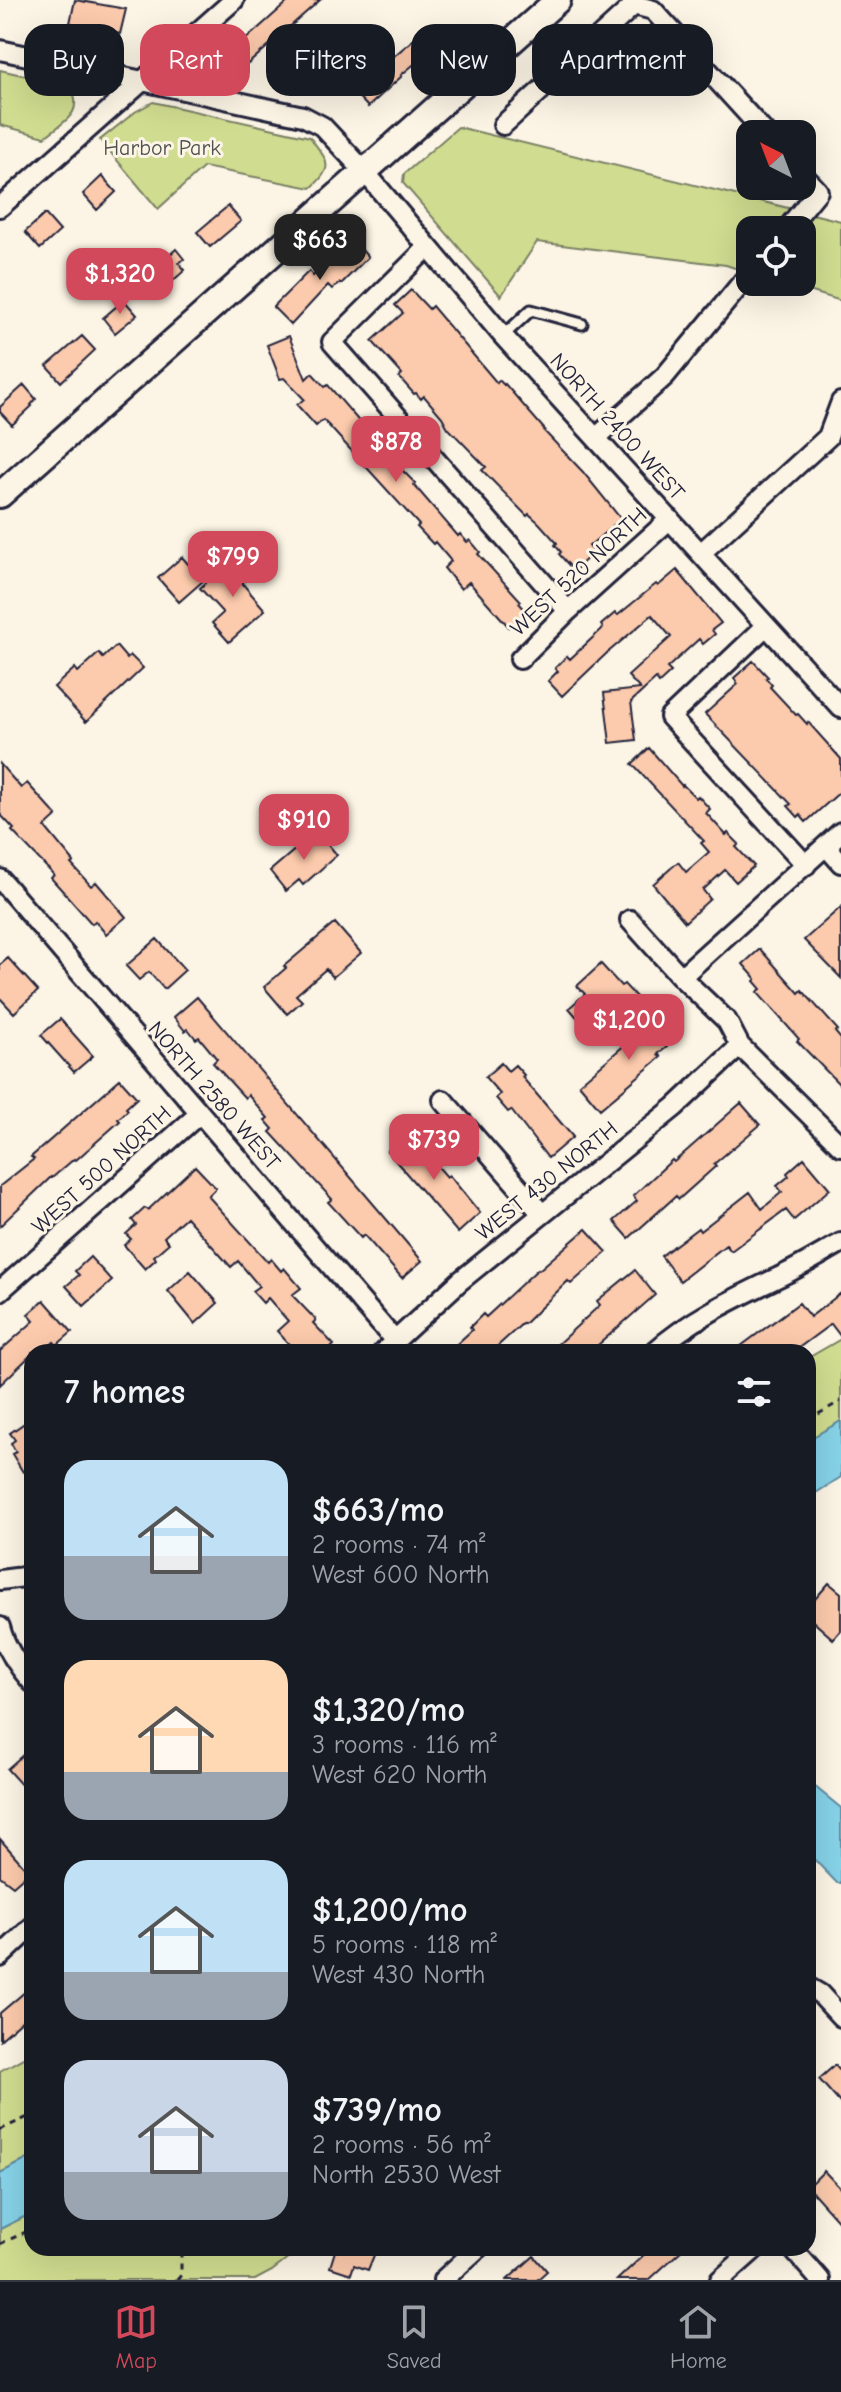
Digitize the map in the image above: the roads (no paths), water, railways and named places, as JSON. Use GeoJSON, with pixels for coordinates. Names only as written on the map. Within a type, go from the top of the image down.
{"type":"FeatureCollection","features":[{"type":"Feature","properties":{"kind":"street"},"geometry":{"type":"LineString","coordinates":[[207,24],[234,0]]}},
{"type":"Feature","properties":{"kind":"street"},"geometry":{"type":"LineString","coordinates":[[0,495],[558,0]]}},
{"type":"Feature","properties":{"kind":"street"},"geometry":{"type":"LineString","coordinates":[[613,24],[634,5],[653,10],[666,24]]}},
{"type":"Feature","properties":{"kind":"street","name":"NORTH 2400 WEST"},"geometry":{"type":"LineString","coordinates":[[0,50],[140,81]]}},
{"type":"Feature","properties":{"kind":"street"},"geometry":{"type":"LineString","coordinates":[[713,76],[753,120]]}},
{"type":"Feature","properties":{"kind":"street"},"geometry":{"type":"LineString","coordinates":[[0,207],[140,83]]}},
{"type":"Feature","properties":{"kind":"street","name":"NORTH 2400 WEST"},"geometry":{"type":"LineString","coordinates":[[208,96],[313,120],[322,126],[365,172],[503,336],[841,708]]}},
{"type":"Feature","properties":{"kind":"street"},"geometry":{"type":"LineString","coordinates":[[503,125],[535,96]]}},
{"type":"Feature","properties":{"kind":"street"},"geometry":{"type":"LineString","coordinates":[[797,216],[811,200]]}},
{"type":"Feature","properties":{"kind":"street"},"geometry":{"type":"LineString","coordinates":[[428,247],[332,342],[568,611]]}},
{"type":"Feature","properties":{"kind":"street"},"geometry":{"type":"LineString","coordinates":[[596,438],[665,376],[736,290]]}},
{"type":"Feature","properties":{"kind":"street"},"geometry":{"type":"LineString","coordinates":[[701,553],[828,437],[841,402]]}},
{"type":"Feature","properties":{"kind":"street","name":"WEST 520 NORTH"},"geometry":{"type":"LineString","coordinates":[[520,659],[670,519]]}},
{"type":"Feature","properties":{"kind":"street"},"geometry":{"type":"LineString","coordinates":[[766,626],[670,717],[806,865]]}},
{"type":"Feature","properties":{"kind":"street"},"geometry":{"type":"LineString","coordinates":[[826,692],[841,678]]}},
{"type":"Feature","properties":{"kind":"street"},"geometry":{"type":"LineString","coordinates":[[681,977],[841,832]]}},
{"type":"Feature","properties":{"kind":"street"},"geometry":{"type":"LineString","coordinates":[[826,846],[841,863]]}},
{"type":"Feature","properties":{"kind":"street","name":"NORTH 2580 WEST"},"geometry":{"type":"LineString","coordinates":[[0,879],[199,1114],[387,1344]]}},
{"type":"Feature","properties":{"kind":"street"},"geometry":{"type":"LineString","coordinates":[[630,920],[681,977],[727,1021],[740,1046],[841,1146]]}},
{"type":"Feature","properties":{"kind":"street","name":"WEST 430 NORTH"},"geometry":{"type":"LineString","coordinates":[[392,1344],[460,1281],[675,1107],[740,1046]]}},
{"type":"Feature","properties":{"kind":"street"},"geometry":{"type":"LineString","coordinates":[[443,1100],[542,1214]]}},
{"type":"Feature","properties":{"kind":"street","name":"WEST 500 NORTH"},"geometry":{"type":"LineString","coordinates":[[0,1291],[199,1114]]}},
{"type":"Feature","properties":{"kind":"street"},"geometry":{"type":"LineString","coordinates":[[663,1344],[710,1311],[841,1243]]}},
{"type":"Feature","properties":{"kind":"street"},"geometry":{"type":"LineString","coordinates":[[0,1580],[24,1576]]}},
{"type":"Feature","properties":{"kind":"street"},"geometry":{"type":"LineString","coordinates":[[0,1627],[3,1638],[24,1672]]}},
{"type":"Feature","properties":{"kind":"street"},"geometry":{"type":"LineString","coordinates":[[2,1949],[24,1933]]}},
{"type":"Feature","properties":{"kind":"street"},"geometry":{"type":"LineString","coordinates":[[816,1992],[841,2017]]}},
{"type":"Feature","properties":{"kind":"street"},"geometry":{"type":"LineString","coordinates":[[443,2280],[469,2256]]}},
{"type":"Feature","properties":{"kind":"street"},"geometry":{"type":"LineString","coordinates":[[720,2280],[747,2256]]}},
{"type":"Feature","properties":{"kind":"street"},"geometry":{"type":"LineString","coordinates":[[799,2256],[820,2280]]}},
{"type":"Feature","properties":{"kind":"lane"},"geometry":{"type":"LineString","coordinates":[[503,336],[531,310],[582,324]]}},
{"type":"Feature","properties":{"kind":"water"},"geometry":{"type":"Polygon","coordinates":[[[841,1421],[841,1477],[816,1493],[816,1435],[841,1421]]]}},
{"type":"Feature","properties":{"kind":"water"},"geometry":{"type":"Polygon","coordinates":[[[816,1788],[841,1808],[841,1883],[837,1883],[816,1861],[816,1788]]]}},
{"type":"Feature","properties":{"kind":"water"},"geometry":{"type":"Polygon","coordinates":[[[24,2161],[24,2217],[0,2229],[0,2173],[24,2161]]]}},
{"type":"Feature","properties":{"kind":"park label","name":"Harbor Park"},"geometry":{"type":"Point","coordinates":[162,147]}}]}
